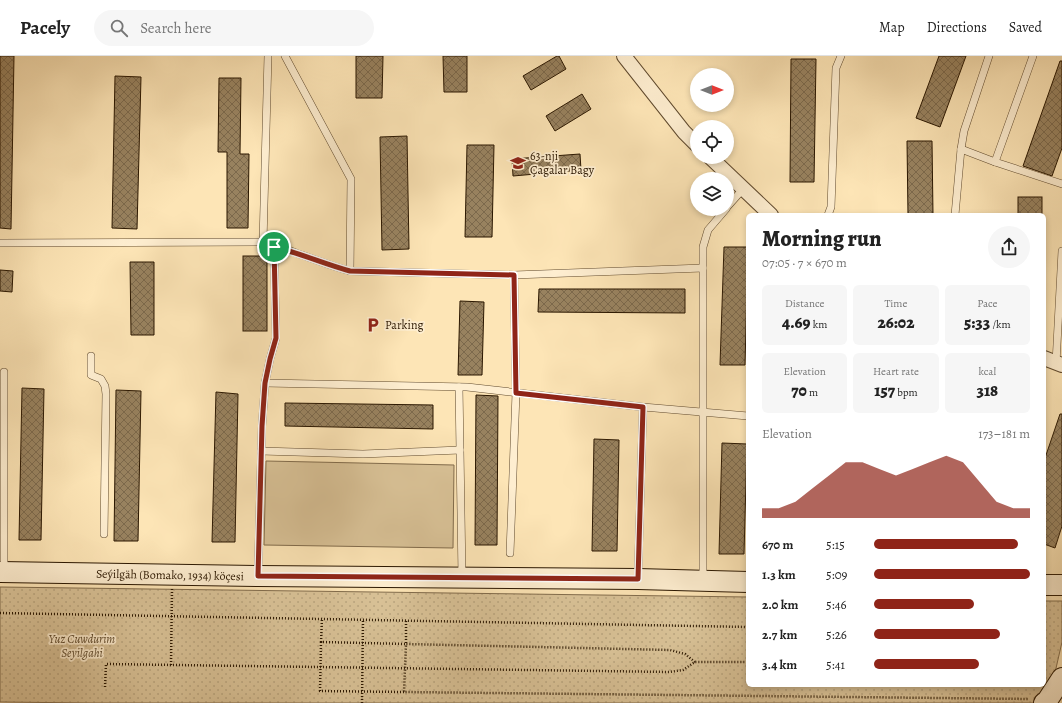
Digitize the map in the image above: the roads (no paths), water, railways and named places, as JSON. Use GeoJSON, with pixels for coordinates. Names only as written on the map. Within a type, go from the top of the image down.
{"type":"FeatureCollection","features":[{"type":"Feature","properties":{"kind":"street"},"geometry":{"type":"LineString","coordinates":[[624,56],[690,138]]}},
{"type":"Feature","properties":{"kind":"street"},"geometry":{"type":"LineString","coordinates":[[717,164],[769,213]]}},
{"type":"Feature","properties":{"kind":"street","name":"Seýilgäh (Bomako, 1934) köçesi"},"geometry":{"type":"LineString","coordinates":[[2,572],[638,579],[746,582]]}},
{"type":"Feature","properties":{"kind":"street"},"geometry":{"type":"LineString","coordinates":[[1046,585],[1062,585]]}},
{"type":"Feature","properties":{"kind":"street"},"geometry":{"type":"LineString","coordinates":[[1039,701],[1047,700],[1062,678]]}},
{"type":"Feature","properties":{"kind":"lane"},"geometry":{"type":"LineString","coordinates":[[263,242],[268,56]]}},
{"type":"Feature","properties":{"kind":"lane"},"geometry":{"type":"LineString","coordinates":[[285,56],[350,179],[350,271]]}},
{"type":"Feature","properties":{"kind":"lane"},"geometry":{"type":"LineString","coordinates":[[828,213],[836,68],[840,56]]}},
{"type":"Feature","properties":{"kind":"lane"},"geometry":{"type":"LineString","coordinates":[[955,213],[964,131],[989,56]]}},
{"type":"Feature","properties":{"kind":"lane"},"geometry":{"type":"LineString","coordinates":[[995,162],[1033,56]]}},
{"type":"Feature","properties":{"kind":"lane"},"geometry":{"type":"LineString","coordinates":[[961,149],[1062,184]]}},
{"type":"Feature","properties":{"kind":"lane"},"geometry":{"type":"LineString","coordinates":[[734,199],[743,188]]}},
{"type":"Feature","properties":{"kind":"lane"},"geometry":{"type":"LineString","coordinates":[[703,581],[703,247],[708,230],[719,216]]}},
{"type":"Feature","properties":{"kind":"lane"},"geometry":{"type":"LineString","coordinates":[[0,243],[263,242],[324,264],[350,271],[514,275],[703,268]]}},
{"type":"Feature","properties":{"kind":"lane"},"geometry":{"type":"LineString","coordinates":[[258,576],[261,451],[265,383],[276,338],[274,247]]}},
{"type":"Feature","properties":{"kind":"lane"},"geometry":{"type":"LineString","coordinates":[[1054,362],[1062,251]]}},
{"type":"Feature","properties":{"kind":"lane"},"geometry":{"type":"LineString","coordinates":[[510,553],[516,393],[514,275]]}},
{"type":"Feature","properties":{"kind":"lane"},"geometry":{"type":"LineString","coordinates":[[91,356],[91,375],[101,379],[105,386],[106,394],[104,534]]}},
{"type":"Feature","properties":{"kind":"lane"},"geometry":{"type":"LineString","coordinates":[[2,572],[4,372]]}},
{"type":"Feature","properties":{"kind":"lane"},"geometry":{"type":"LineString","coordinates":[[265,383],[459,387],[643,407],[746,416]]}},
{"type":"Feature","properties":{"kind":"lane"},"geometry":{"type":"LineString","coordinates":[[459,387],[462,578]]}},
{"type":"Feature","properties":{"kind":"lane"},"geometry":{"type":"LineString","coordinates":[[638,579],[643,407]]}},
{"type":"Feature","properties":{"kind":"lane"},"geometry":{"type":"LineString","coordinates":[[261,451],[362,454],[460,450]]}},
{"type":"Feature","properties":{"kind":"place","name":"63-nji Çagalar Bagy"},"geometry":{"type":"Point","coordinates":[518,163]}},
{"type":"Feature","properties":{"kind":"place","name":"Parking"},"geometry":{"type":"Point","coordinates":[373,325]}},
{"type":"Feature","properties":{"kind":"park label","name":"Yuz Cuwdurim Seyilgahi"},"geometry":{"type":"Point","coordinates":[82,646]}}]}
